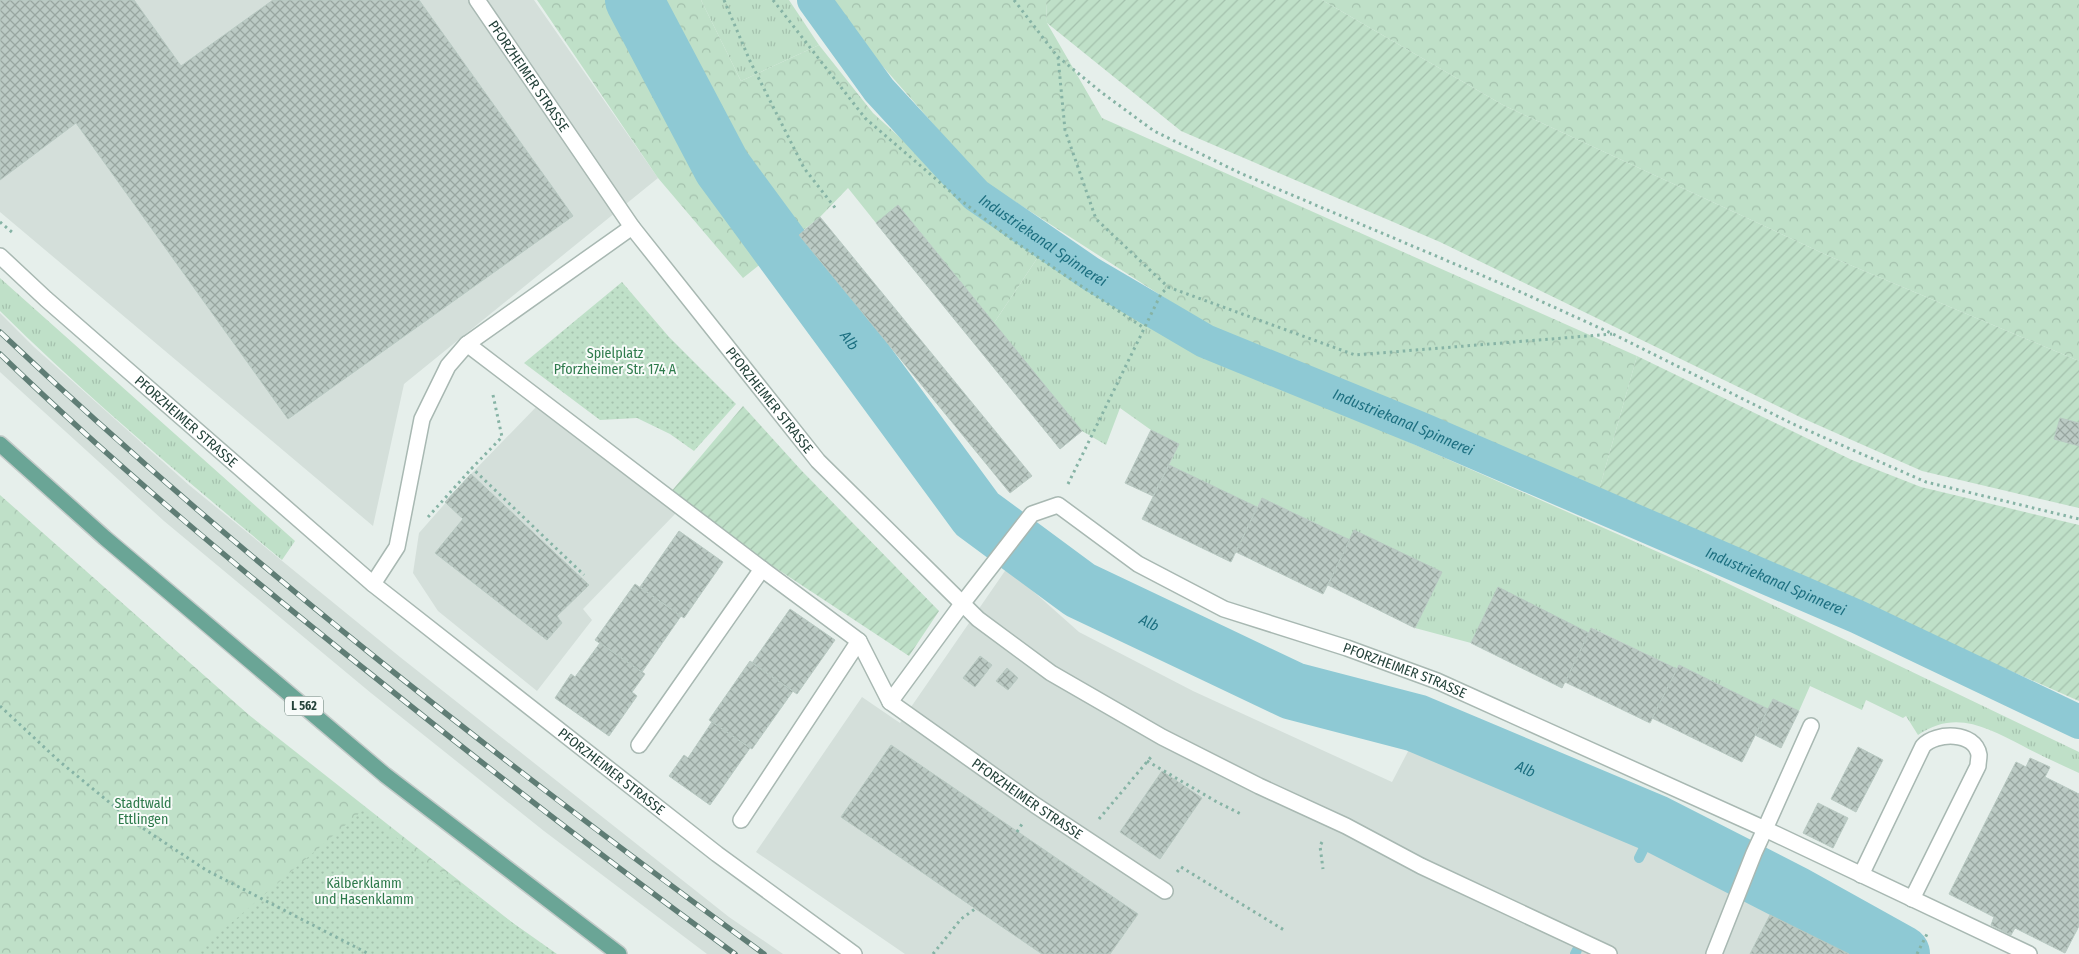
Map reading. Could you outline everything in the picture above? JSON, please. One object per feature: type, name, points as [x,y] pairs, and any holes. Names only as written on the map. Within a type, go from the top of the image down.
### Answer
[{"type":"main road","name":"L 562","points":[[0,444],[113,544],[385,775],[619,954]]},
{"type":"street","name":"PFORZHEIMER STRASSE","points":[[477,0],[632,227],[818,461],[978,619],[1051,673],[1162,737],[1259,786],[1346,826],[1422,866],[1609,954]]},
{"type":"street","points":[[373,584],[397,547],[422,419],[448,366],[467,344],[632,227]]},
{"type":"street","name":"PFORZHEIMER STRASSE","points":[[0,256],[75,325],[373,584],[717,854],[854,954]]},
{"type":"street","name":"PFORZHEIMER STRASSE","points":[[467,344],[859,641],[890,702],[1034,805],[1165,890]]},
{"type":"street","name":"PFORZHEIMER STRASSE","points":[[1058,505],[1138,564],[1224,608],[1437,680],[1765,830],[2029,954]]},
{"type":"street","points":[[890,702],[962,604],[1032,514],[1058,505]]},
{"type":"street","points":[[639,745],[762,569]]},
{"type":"street","points":[[741,820],[859,641]]},
{"type":"street","points":[[1714,954],[1754,852],[1811,726]]},
{"type":"street","points":[[1861,875],[1923,746],[1929,739],[1960,736],[1972,744],[1979,753],[1978,766],[1912,899]]},
{"type":"path","points":[[724,0],[750,61],[804,168],[836,208]]},
{"type":"path","points":[[773,0],[865,118],[958,199],[1016,242],[1145,327]]},
{"type":"path","points":[[1014,0],[1058,56],[1101,92],[1154,131],[1240,173],[1387,233],[1613,334],[1793,424],[1926,482],[2079,519]]},
{"type":"path","points":[[1058,56],[1065,130],[1096,219],[1168,287],[1355,355],[1613,334]]},
{"type":"path","points":[[1058,505],[1161,294],[1168,287]]},
{"type":"path","points":[[405,504],[429,517],[502,437],[490,382],[499,369]]},
{"type":"path","points":[[472,468],[584,575]]},
{"type":"path","points":[[0,706],[59,761],[140,826],[206,870],[369,954]]},
{"type":"path","points":[[1084,837],[1147,760],[1217,802],[1243,815]]},
{"type":"path","points":[[1181,867],[1284,930]]},
{"type":"path","points":[[934,953],[960,918],[975,908]]},
{"type":"path","points":[[1917,954],[1921,945]]},
{"type":"shaded area","points":[[0,0],[534,0],[658,178],[404,384],[373,526],[0,212]]},
{"type":"shaded area","points":[[0,313],[34,347],[189,485],[400,657],[729,917],[783,954],[707,954],[544,831],[371,693],[164,521],[0,372]]},
{"type":"shaded area","points":[[539,404],[676,513],[583,609],[592,620],[537,691],[438,611],[413,573],[419,533],[471,474]]},
{"type":"shaded area","points":[[1007,568],[1079,632],[1193,691],[1392,782],[1415,738],[1862,954],[905,954],[756,852],[862,697],[900,723]]},
{"type":"green space","points":[[537,0],[701,0],[741,81],[819,45],[873,113],[952,185],[1040,254],[994,323],[899,206],[876,223],[848,188],[820,217],[743,278],[658,178]]},
{"type":"green space","points":[[701,0],[789,0],[819,45],[741,81]]},
{"type":"green space","points":[[834,0],[1046,0],[1047,23],[1102,118],[1637,356],[1599,490],[1207,325],[983,181],[865,46]]},
{"type":"green space","points":[[1046,0],[1322,0],[1503,105],[1831,257],[2079,361],[2079,508],[1922,471],[1802,418],[1440,242],[1181,131],[1047,23]]},
{"type":"green space","points":[[1322,0],[2079,0],[2079,361],[1831,257],[1503,105]]},
{"type":"green space","points":[[1040,254],[1171,337],[1708,574],[2079,752],[2079,773],[1984,728],[1958,722],[1945,723],[1932,727],[1918,735],[1906,716],[1903,718],[1866,700],[1862,710],[1810,686],[1799,711],[1773,699],[1768,709],[1679,665],[1677,669],[1592,628],[1589,633],[1498,588],[1471,643],[1415,628],[1442,572],[1350,540],[1262,498],[1257,507],[1169,465],[1179,444],[1151,430],[1120,408],[1106,445],[1082,431],[994,323]]},
{"type":"green space","points":[[0,278],[295,541],[282,560],[103,407],[0,311]]},
{"type":"green space","name":"Spielplatz Pforzheimer Str. 174 A","points":[[622,282],[669,337],[736,404],[694,451],[670,434],[637,418],[600,420],[524,363]]},
{"type":"green space","points":[[1637,356],[1852,460],[1921,487],[2079,525],[2079,701],[1599,490]]},
{"type":"green space","points":[[743,406],[801,470],[939,611],[909,656],[727,536],[670,493]]},
{"type":"green space","name":"Stadtwald Ettlingen","points":[[0,495],[249,715],[552,954],[0,954]]},
{"type":"green space","name":"Kälberklamm und Hasenklamm","points":[[363,810],[425,861],[557,954],[195,954]]},
{"type":"building","points":[[0,0],[134,0],[181,66],[273,0],[419,0],[573,216],[288,419],[76,123],[0,180]]},
{"type":"building","points":[[898,205],[1082,431],[1060,449],[876,223]]},
{"type":"building","points":[[820,217],[1032,476],[1010,493],[799,235]]},
{"type":"building","points":[[2060,418],[2079,423],[2079,446],[2054,439]]},
{"type":"building","points":[[1151,430],[1179,444],[1153,496],[1125,483]]},
{"type":"building","points":[[1169,465],[1257,507],[1231,562],[1142,519]]},
{"type":"building","points":[[471,474],[589,585],[557,616],[562,623],[547,640],[435,553],[463,519],[445,502]]},
{"type":"building","points":[[1262,498],[1350,540],[1323,594],[1236,552]]},
{"type":"building","points":[[1354,530],[1442,572],[1415,628],[1328,585]]},
{"type":"building","points":[[679,531],[723,562],[684,618],[640,587]]},
{"type":"building","points":[[635,584],[681,616],[642,672],[595,640]]},
{"type":"building","points":[[1498,587],[1589,633],[1562,688],[1471,643]]},
{"type":"building","points":[[790,609],[835,640],[797,694],[752,663]]},
{"type":"building","points":[[1591,628],[1677,669],[1650,723],[1565,682]]},
{"type":"building","points":[[600,643],[645,674],[632,692],[637,696],[609,736],[555,698],[571,674],[575,677]]},
{"type":"building","points":[[980,656],[992,665],[975,687],[963,678]]},
{"type":"building","points":[[750,661],[793,691],[752,749],[709,720]]},
{"type":"building","points":[[1679,665],[1768,709],[1742,762],[1652,718]]},
{"type":"building","points":[[1007,668],[1018,678],[1008,690],[996,681]]},
{"type":"building","points":[[1773,699],[1799,711],[1781,748],[1755,735]]},
{"type":"building","points":[[712,722],[750,748],[710,805],[669,776],[684,755],[688,758]]},
{"type":"building","points":[[891,745],[1138,914],[1110,954],[1042,954],[841,817]]},
{"type":"building","points":[[1858,747],[1883,760],[1856,812],[1831,799]]},
{"type":"building","points":[[2030,758],[2050,767],[2045,777],[2079,794],[2079,926],[2065,953],[2015,928],[2011,935],[1991,925],[1994,917],[1949,894],[2016,762],[2026,767]]},
{"type":"building","points":[[1162,771],[1202,798],[1160,859],[1120,832]]},
{"type":"building","points":[[1818,803],[1848,818],[1833,848],[1803,833]]},
{"type":"building","points":[[1770,915],[1849,954],[1750,954]]},
{"type":"waterway","name":"Alb","points":[[634,0],[722,167],[977,514],[1080,590],[1293,691],[1416,723],[1656,824],[1795,895],[1901,954]]},
{"type":"waterway","name":"Industriekanal Spinnerei","points":[[814,0],[879,90],[976,195],[1091,274],[1205,341],[1421,429],[1858,617],[2079,722]]},
{"type":"waterway","points":[[1639,858],[1656,824]]},
{"type":"waterway","points":[[1575,954],[1577,950]]},
{"type":"railway","points":[[0,332],[183,497],[372,655],[566,807],[764,954]]},
{"type":"railway","points":[[0,354],[136,479],[276,598],[507,782],[735,954]]}]
